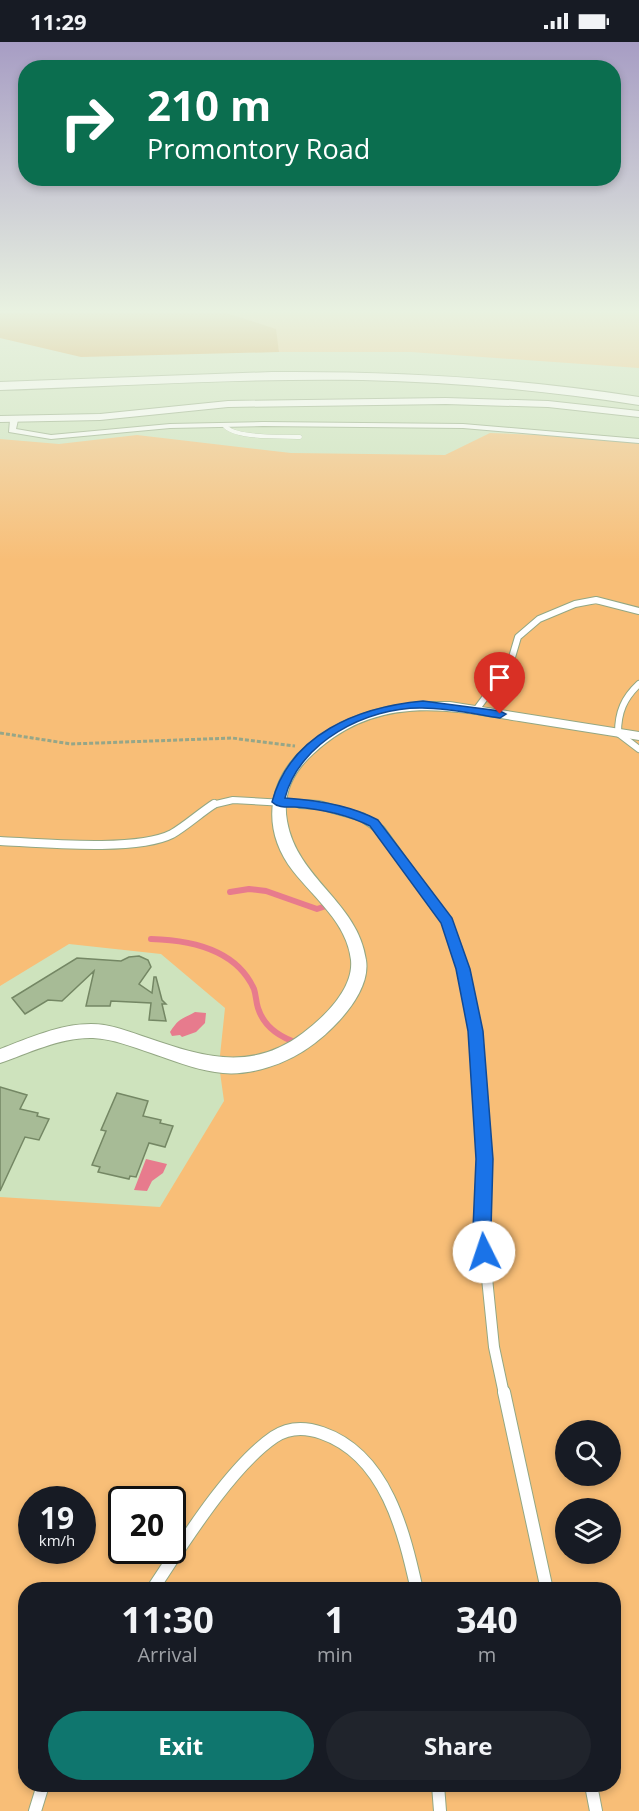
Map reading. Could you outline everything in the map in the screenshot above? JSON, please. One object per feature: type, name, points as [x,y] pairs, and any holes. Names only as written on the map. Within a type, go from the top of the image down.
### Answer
[{"type":"main road","points":[[0,420],[100,417],[228,404],[423,401],[548,404],[639,414]]},
{"type":"street","points":[[15,420],[12,430],[51,437],[170,426],[224,425],[484,427],[639,441]]},
{"type":"street","points":[[0,1056],[43,1041],[90,1031],[135,1040],[212,1064],[244,1064],[272,1058],[289,1051],[322,1028],[344,1002],[352,986],[359,962],[343,920],[332,903],[297,866],[280,823],[278,802],[283,782],[291,769],[315,745],[344,723],[377,711],[423,705],[477,710],[639,736]]},
{"type":"lane","points":[[224,425],[228,431],[238,434],[300,437]]},
{"type":"lane","points":[[477,710],[510,664],[518,637],[539,620],[575,604],[596,600],[639,611]]},
{"type":"lane","points":[[639,684],[628,694],[618,715],[618,733],[639,749]]},
{"type":"lane","points":[[0,841],[72,844],[128,843],[171,834],[215,803],[233,800],[319,805],[362,817],[374,823],[432,900],[447,922],[463,969],[476,1031],[484,1159],[482,1229],[494,1347],[545,1582]]},
{"type":"lane","points":[[157,1582],[183,1543],[240,1469],[269,1442],[291,1429],[324,1432],[346,1444],[376,1472],[394,1507],[409,1553],[415,1582]]},
{"type":"lane","points":[[35,1811],[41,1792]]},
{"type":"lane","points":[[439,1792],[440,1811]]},
{"type":"lane","points":[[592,1792],[596,1811]]},
{"type":"path","points":[[1,732],[71,744],[232,738],[291,746],[315,745]]},
{"type":"shaded area","points":[[490,433],[639,439],[639,1811],[0,1811],[0,1197],[160,1207],[224,1101],[219,1065],[225,1008],[161,954],[69,944],[0,986],[0,439],[59,444],[137,435],[291,453],[445,455]]},
{"type":"shaded area","points":[[195,1012],[206,1013],[205,1023],[196,1032],[182,1037],[172,1036],[170,1032],[176,1024]]},
{"type":"shaded area","points":[[146,1159],[167,1164],[163,1173],[152,1181],[147,1191],[134,1190]]},
{"type":"building","points":[[139,956],[148,960],[151,967],[139,984],[152,993],[154,977],[156,977],[162,1000],[166,1004],[162,1004],[166,1021],[149,1020],[151,1003],[111,1001],[110,1006],[86,1006],[94,971],[62,1001],[48,1000],[25,1014],[12,998],[77,958],[121,961]]},
{"type":"building","points":[[0,1087],[27,1095],[20,1109],[38,1113],[37,1116],[49,1119],[39,1140],[25,1137],[0,1191]]},
{"type":"building","points":[[117,1093],[148,1101],[143,1116],[161,1120],[160,1123],[173,1126],[165,1147],[149,1143],[136,1177],[130,1176],[129,1179],[98,1172],[100,1167],[92,1165],[106,1131],[101,1130]]},
{"type":"waterway","points":[[230,892],[249,889],[266,891],[317,909],[332,904]]},
{"type":"waterway","points":[[151,939],[181,942],[210,949],[236,964],[254,989],[257,1006],[264,1021],[285,1038],[298,1043]]},
{"type":"route","points":[[484,1252],[482,1229],[484,1159],[476,1031],[463,969],[447,922],[374,823],[339,809],[278,802],[283,782],[298,760],[333,730],[355,718],[401,706],[423,705],[450,706],[500,714]]}]
